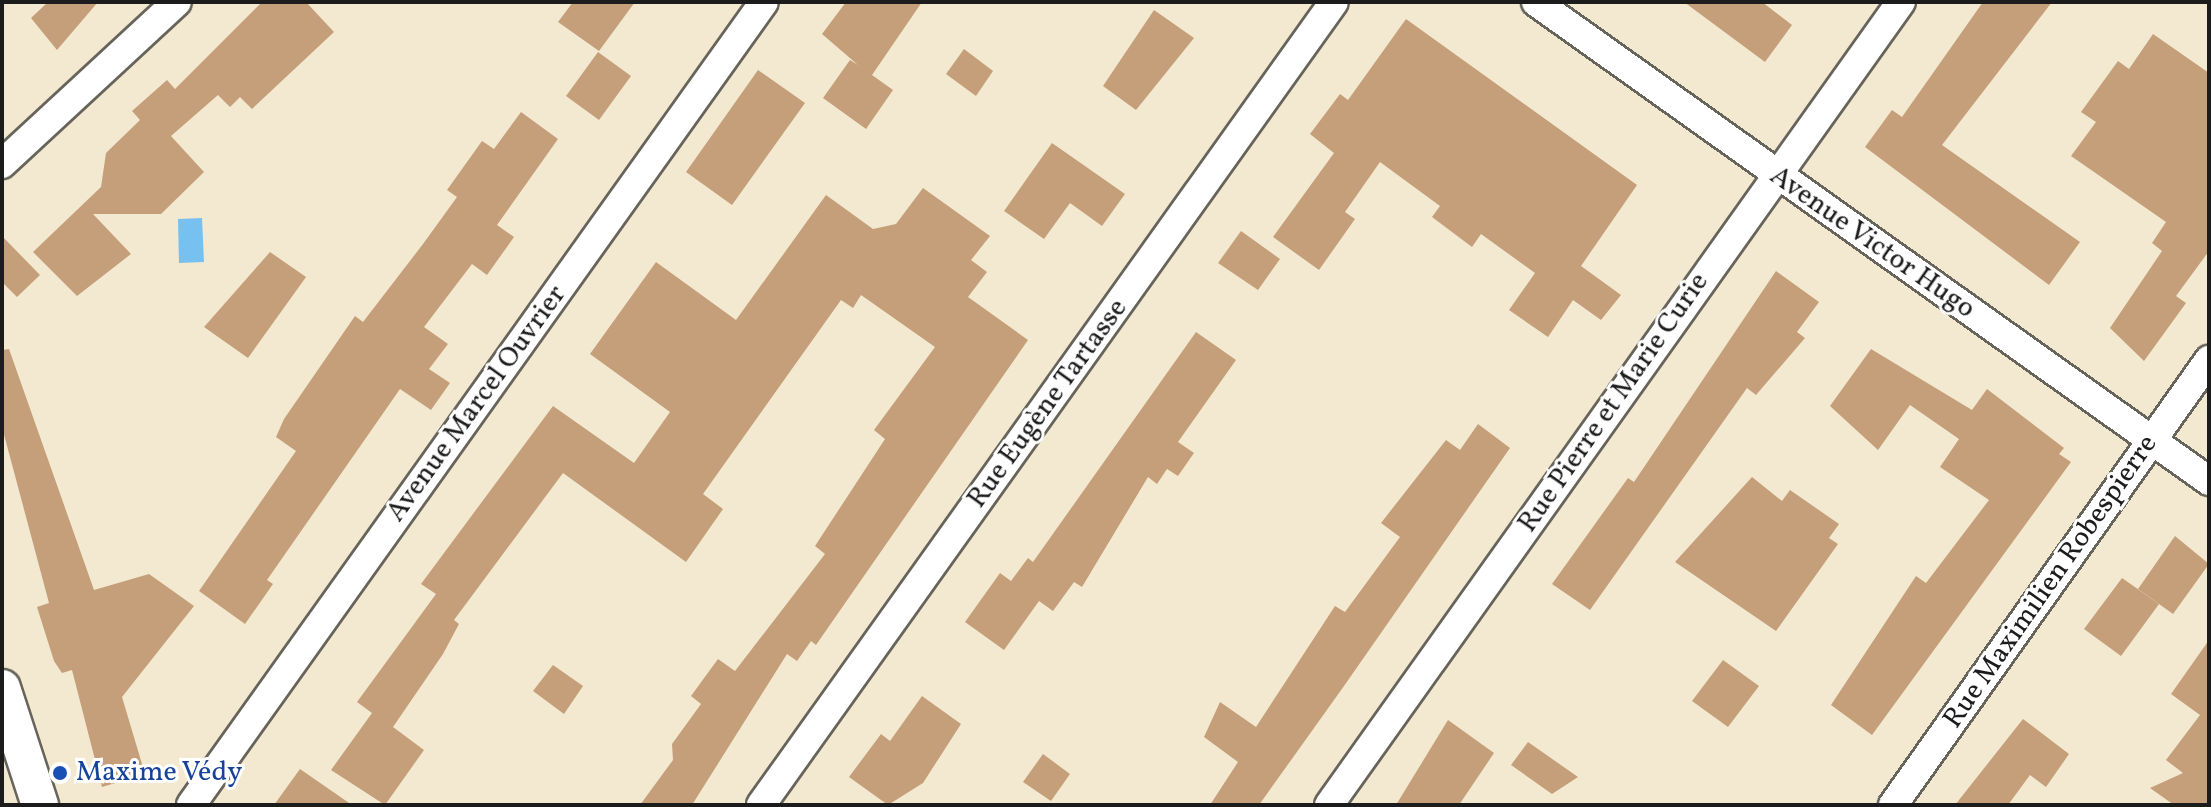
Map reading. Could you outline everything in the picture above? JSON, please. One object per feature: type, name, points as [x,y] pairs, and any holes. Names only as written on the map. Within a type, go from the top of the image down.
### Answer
[{"type":"street","points":[[2,164],[177,2]]},
{"type":"street","name":"Avenue Marcel Ouvrier","points":[[191,805],[764,2]]},
{"type":"street","name":"Rue Eugène Tartasse","points":[[761,805],[1334,2]]},
{"type":"street","name":"Avenue Victor Hugo","points":[[1536,2],[2209,481]]},
{"type":"street","name":"Rue Pierre et Marie Curie","points":[[1329,805],[1901,2]]},
{"type":"street","name":"Rue Maximilien Robespierre","points":[[1893,805],[2209,360]]},
{"type":"street","points":[[2,688],[40,805]]},
{"type":"water","points":[[202,218],[204,262],[179,263],[178,219]]},
{"type":"building","points":[[48,2],[98,2],[57,50],[31,18]]},
{"type":"building","points":[[262,2],[306,2],[334,32],[252,109],[240,97],[230,107],[218,95],[171,136],[204,172],[161,214],[93,214],[131,254],[77,296],[33,252],[101,187],[106,153],[140,120],[132,111],[167,80],[175,89]]},
{"type":"building","points":[[573,2],[635,2],[599,51],[558,22]]},
{"type":"building","points":[[846,2],[922,2],[872,75],[893,90],[866,129],[823,98],[850,60],[858,65],[822,34]]},
{"type":"building","points":[[1684,2],[1762,2],[1792,25],[1765,62]]},
{"type":"building","points":[[1983,2],[2052,2],[1942,145],[2080,242],[2049,285],[1865,147],[1892,110],[1902,117]]},
{"type":"building","points":[[1154,10],[1194,38],[1136,110],[1103,86]]},
{"type":"building","points":[[1406,19],[1637,185],[1581,266],[1621,295],[1601,320],[1573,300],[1548,337],[1509,310],[1535,273],[1481,234],[1472,247],[1432,217],[1440,206],[1380,162],[1345,212],[1355,219],[1319,270],[1273,237],[1334,153],[1310,134],[1340,94],[1348,100]]},
{"type":"building","points":[[2153,34],[2209,73],[2209,251],[2176,296],[2186,303],[2144,361],[2110,328],[2162,251],[2152,243],[2166,222],[2071,156],[2096,122],[2081,112],[2118,61],[2129,69]]},
{"type":"building","points":[[964,49],[993,71],[976,96],[946,74]]},
{"type":"building","points":[[598,52],[631,76],[599,120],[566,96]]},
{"type":"building","points":[[758,70],[805,103],[732,205],[686,172]]},
{"type":"building","points":[[521,112],[558,139],[497,225],[514,237],[487,275],[472,264],[424,327],[448,344],[429,369],[450,383],[431,410],[400,389],[267,580],[273,584],[245,624],[199,591],[296,451],[276,437],[284,419],[355,316],[363,322],[457,197],[447,190],[482,141],[494,149]]},
{"type":"building","points":[[1052,143],[1125,194],[1102,226],[1070,203],[1044,239],[1004,211]]},
{"type":"building","points":[[923,188],[990,236],[971,260],[987,272],[968,297],[1028,340],[816,645],[811,641],[797,661],[787,654],[692,805],[640,805],[673,760],[672,744],[701,704],[691,696],[718,659],[735,671],[825,554],[815,546],[885,439],[874,430],[935,347],[861,295],[853,308],[841,300],[703,494],[723,509],[686,562],[563,473],[454,620],[459,624],[443,654],[393,727],[424,750],[385,805],[331,770],[372,713],[357,702],[436,594],[421,584],[553,406],[634,463],[670,412],[590,354],[656,262],[736,320],[826,195],[873,229],[896,224]]},
{"type":"building","points":[[1241,231],[1280,259],[1258,290],[1218,263]]},
{"type":"building","points":[[2,236],[40,275],[17,297],[2,282]]},
{"type":"building","points":[[270,252],[306,277],[248,358],[204,327]]},
{"type":"building","points":[[1776,271],[1819,302],[1797,332],[1805,338],[1756,395],[1747,388],[1590,610],[1552,584],[1628,478],[1634,482]]},
{"type":"building","points":[[1196,332],[1236,360],[1178,442],[1194,453],[1178,476],[1167,469],[1157,484],[1148,477],[1082,587],[1074,582],[1053,611],[1039,601],[1004,650],[965,622],[1000,573],[1011,581],[1028,558],[1033,562]]},
{"type":"building","points":[[9,349],[94,590],[149,574],[194,606],[122,697],[145,774],[102,787],[72,670],[62,673],[54,661],[37,607],[49,603],[2,427],[2,350]]},
{"type":"building","points":[[1871,349],[1972,410],[1987,389],[2064,448],[2059,454],[2071,462],[1872,735],[1831,705],[1916,576],[1926,583],[1989,500],[1940,467],[1959,439],[1910,405],[1878,450],[1830,406]]},
{"type":"building","points":[[1478,424],[1510,448],[1344,686],[1259,805],[1210,805],[1238,762],[1204,737],[1220,702],[1256,727],[1335,606],[1345,612],[1400,537],[1381,523],[1446,440],[1460,450]]},
{"type":"building","points":[[1752,477],[1782,501],[1790,490],[1839,524],[1829,538],[1838,544],[1776,631],[1675,562]]},
{"type":"building","points":[[2175,536],[2209,564],[2173,614],[2138,589]]},
{"type":"building","points":[[2122,578],[2159,604],[2121,656],[2084,629]]},
{"type":"building","points":[[2209,640],[2209,805],[2174,805],[2150,788],[2183,773],[2166,760],[2200,715],[2171,694]]},
{"type":"building","points":[[1723,660],[1759,686],[1728,727],[1692,701]]},
{"type":"building","points":[[553,665],[583,686],[564,714],[533,691]]},
{"type":"building","points":[[922,696],[961,724],[923,783],[888,805],[849,777],[881,734],[890,741]]},
{"type":"building","points":[[2023,719],[2069,754],[2046,787],[2030,775],[2008,805],[1955,805]]},
{"type":"building","points":[[1448,720],[1494,753],[1459,805],[1396,805]]},
{"type":"building","points":[[1528,742],[1578,777],[1552,794],[1511,765]]},
{"type":"building","points":[[1043,754],[1070,774],[1051,801],[1023,782]]},
{"type":"building","points":[[300,769],[352,805],[274,805]]},
{"type":"place","name":"Maxime Védy","points":[[60,773]]}]
